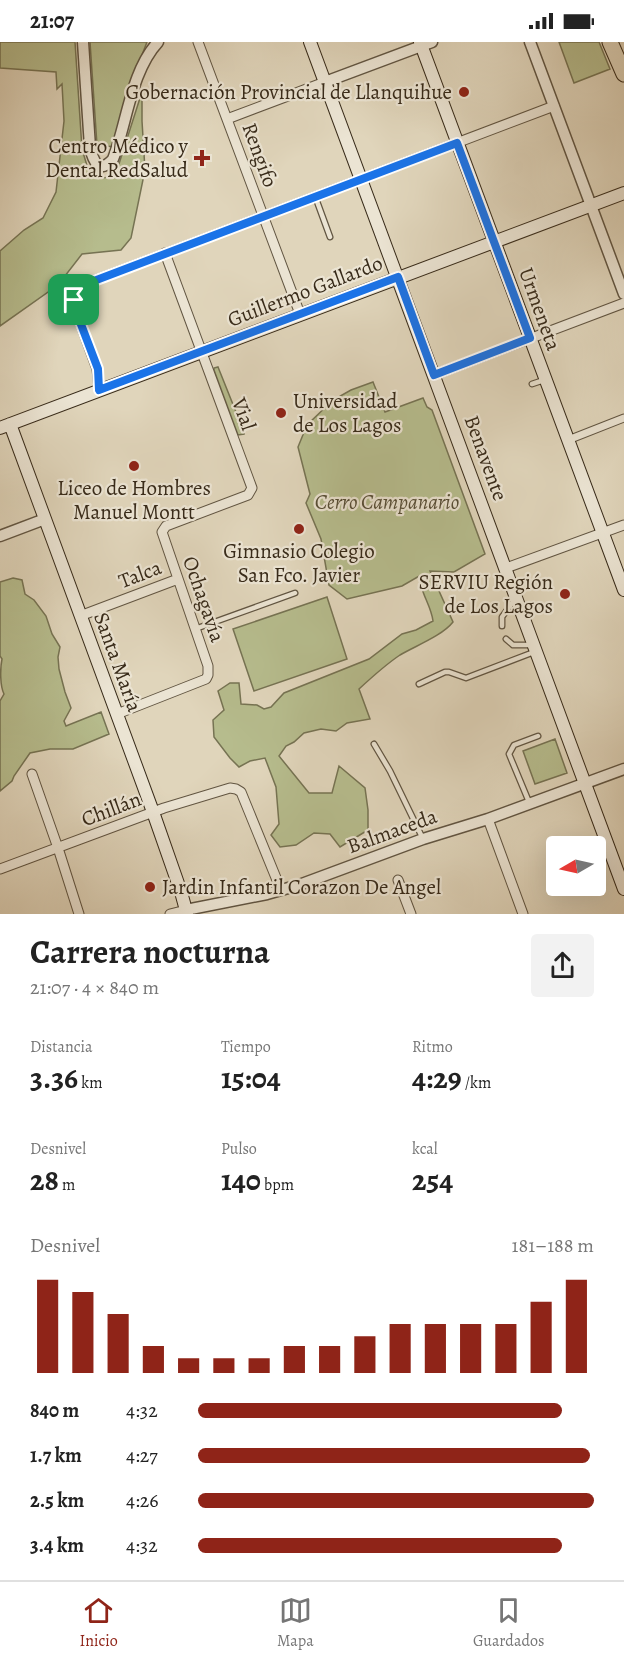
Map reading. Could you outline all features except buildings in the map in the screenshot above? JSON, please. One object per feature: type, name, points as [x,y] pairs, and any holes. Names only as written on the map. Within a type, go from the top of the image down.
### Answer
[{"type":"highway","points":[[610,42],[624,74]]},
{"type":"main road","name":"Benavente","points":[[310,42],[624,889]]},
{"type":"main road","name":"Urmeneta","points":[[424,43],[457,143],[624,590]]},
{"type":"main road","name":"Guillermo Gallardo","points":[[5,426],[624,193]]},
{"type":"main road","name":"Santa María","points":[[5,426],[45,519],[153,812],[186,912]]},
{"type":"street","points":[[83,42],[90,147],[94,160],[100,166],[110,163],[112,159],[140,74],[158,42]]},
{"type":"street","name":"Rengifo","points":[[198,42],[300,314]]},
{"type":"street","points":[[531,42],[624,294]]},
{"type":"street","points":[[227,119],[424,43]]},
{"type":"street","points":[[99,390],[98,369],[74,306],[77,292],[85,284],[554,106]]},
{"type":"street","name":"Vial","points":[[162,534],[166,526],[248,495],[251,491],[250,482],[165,253]]},
{"type":"street","points":[[434,375],[624,303]]},
{"type":"street","points":[[568,440],[624,418]]},
{"type":"street","points":[[0,536],[45,519]]},
{"type":"street","points":[[506,568],[624,525]]},
{"type":"street","name":"Ochagavía","points":[[117,714],[202,681],[208,675],[208,666],[162,534]]},
{"type":"street","name":"Talca","points":[[80,616],[178,579]]},
{"type":"street","name":"Balmaceda","points":[[170,914],[281,890],[317,879],[423,839],[488,819],[624,769]]},
{"type":"street","points":[[32,774],[80,914]]},
{"type":"street","name":"Chillán","points":[[0,869],[153,812],[230,788],[241,792],[247,804],[281,890]]},
{"type":"street","points":[[488,819],[523,914]]},
{"type":"street","points":[[398,880],[411,914]]},
{"type":"lane","points":[[315,196],[330,237]]},
{"type":"lane","points":[[532,384],[545,379]]},
{"type":"lane","points":[[195,629],[295,593]]},
{"type":"lane","points":[[502,626],[502,617],[516,597]]},
{"type":"lane","points":[[506,639],[513,645],[535,648]]},
{"type":"lane","points":[[419,684],[445,672],[466,678],[535,648]]},
{"type":"lane","points":[[530,804],[509,754],[514,745],[538,736]]},
{"type":"lane","points":[[374,744],[390,771],[423,839]]},
{"type":"green space","points":[[0,42],[75,42],[82,149],[88,169],[95,177],[109,176],[118,167],[142,97],[145,170],[131,238],[121,250],[82,254],[58,285],[0,326],[0,251],[24,230],[43,218],[56,192],[64,121],[62,84],[57,89],[56,72],[0,68]]},
{"type":"green space","points":[[90,42],[147,42],[137,68],[115,147],[97,145]]},
{"type":"green space","points":[[559,42],[599,42],[610,69],[574,83]]},
{"type":"green space","points":[[218,367],[244,434],[238,435],[214,370]]},
{"type":"green space","name":"Cerro Campanario","points":[[373,382],[385,412],[423,398],[427,407],[432,410],[485,554],[454,572],[430,571],[453,622],[435,636],[394,659],[359,689],[370,719],[347,723],[336,731],[321,729],[304,733],[286,746],[279,756],[309,793],[332,793],[339,766],[365,788],[368,830],[340,847],[330,834],[314,833],[296,845],[280,847],[271,835],[279,824],[276,787],[265,758],[250,761],[239,767],[214,737],[213,720],[224,710],[218,691],[230,683],[239,683],[241,704],[257,705],[264,709],[271,707],[284,693],[369,659],[402,634],[433,621],[421,586],[421,575],[402,586],[347,599],[329,585],[321,539],[306,503],[310,494],[298,447],[307,425],[333,400]]},
{"type":"green space","points":[[13,578],[22,580],[25,594],[34,600],[46,616],[52,634],[60,647],[59,669],[71,708],[64,721],[66,726],[101,712],[109,734],[73,749],[50,749],[30,753],[12,781],[0,791],[0,701],[4,694],[0,656],[0,582]]},
{"type":"green space","points":[[327,597],[347,659],[254,691],[233,629]]},
{"type":"green space","points":[[555,739],[567,773],[535,784],[523,751]]},
{"type":"place","name":"Gobernación Provincial de Llanquihue","points":[[464,92]]},
{"type":"place","name":"Centro Médico y Dental RedSalud","points":[[202,158]]},
{"type":"place","name":"Universidad de Los Lagos","points":[[281,413]]},
{"type":"place","name":"Liceo de Hombres Manuel Montt","points":[[134,466]]},
{"type":"place","name":"Gimnasio Colegio San Fco. Javier","points":[[299,529]]},
{"type":"place","name":"SERVIU Región de Los Lagos","points":[[565,594]]},
{"type":"place","name":"Jardin Infantil Corazon De Angel","points":[[150,887]]},
{"type":"route","points":[[457,143],[530,338],[434,375],[398,277],[99,390],[98,369],[75,309],[74,300],[77,292],[85,284],[457,143]]}]
